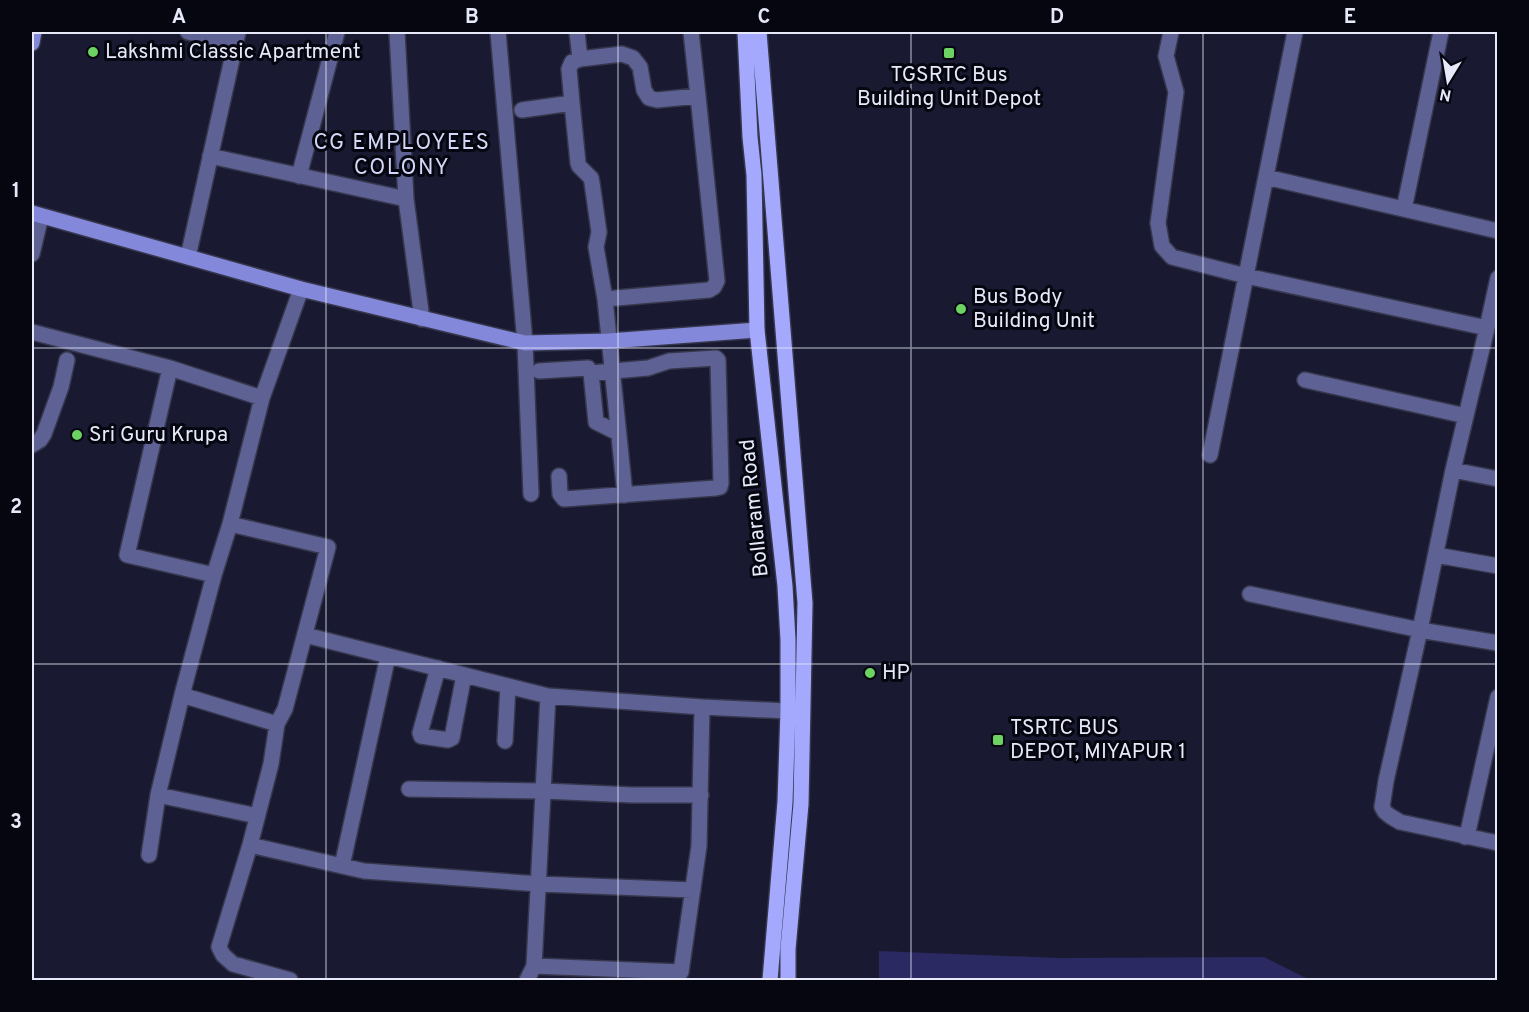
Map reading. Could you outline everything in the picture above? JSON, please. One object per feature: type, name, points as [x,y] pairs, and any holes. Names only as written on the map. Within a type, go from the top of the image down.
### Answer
[{"type":"main road","name":"Bollaram Road","points":[[745,32],[754,175],[757,330],[785,586],[788,640],[785,802],[770,981]]},
{"type":"main road","name":"Bollaram Road","points":[[759,32],[805,603],[801,804],[788,949],[788,981]]},
{"type":"street","points":[[32,43],[34,32]]},
{"type":"street","points":[[188,32],[237,37],[188,257]]},
{"type":"street","points":[[299,176],[337,32]]},
{"type":"street","points":[[397,32],[406,199],[422,319]]},
{"type":"street","points":[[498,32],[525,343],[531,494]]},
{"type":"street","points":[[577,32],[580,59]]},
{"type":"street","points":[[604,299],[709,290],[717,281],[691,32]]},
{"type":"street","points":[[1171,32],[1166,56],[1176,92],[1158,223],[1162,246],[1172,256],[1246,276],[1487,328]]},
{"type":"street","points":[[1210,455],[1295,32]]},
{"type":"street","points":[[1404,209],[1441,32]]},
{"type":"street","points":[[625,495],[609,341],[596,247],[599,232],[591,178],[578,163],[569,69],[572,62],[580,59],[622,54],[633,58],[640,67],[644,90],[649,98],[657,100],[698,96]]},
{"type":"street","points":[[522,110],[572,103]]},
{"type":"street","points":[[210,156],[406,199]]},
{"type":"street","points":[[1266,177],[1497,231]]},
{"type":"street","points":[[32,255],[36,214],[302,289],[525,343],[609,341],[757,330]]},
{"type":"street","points":[[1497,278],[1382,807],[1385,812],[1400,822],[1497,843]]},
{"type":"street","points":[[148,855],[158,795],[182,695],[230,524],[262,398],[302,289]]},
{"type":"street","points":[[32,332],[170,368],[262,398]]},
{"type":"street","points":[[559,476],[560,494],[564,499],[720,486],[721,483],[718,360],[716,358],[669,361],[648,368],[591,373]]},
{"type":"street","points":[[32,445],[44,434],[61,387],[67,360]]},
{"type":"street","points":[[170,368],[127,555],[214,575]]},
{"type":"street","points":[[539,370],[588,368],[591,373],[596,422],[618,433]]},
{"type":"street","points":[[1305,380],[1466,416]]},
{"type":"street","points":[[1454,470],[1497,479]]},
{"type":"street","points":[[230,524],[328,547],[285,710],[277,724],[271,764],[250,844],[219,947],[223,956],[233,964],[290,981]]},
{"type":"street","points":[[1436,555],[1497,566]]},
{"type":"street","points":[[1250,594],[1420,630],[1497,643]]},
{"type":"street","points":[[305,635],[548,696],[788,711]]},
{"type":"street","points":[[342,866],[388,656]]},
{"type":"street","points":[[438,668],[421,736],[448,740],[452,738],[464,675]]},
{"type":"street","points":[[505,741],[508,686]]},
{"type":"street","points":[[182,695],[277,724]]},
{"type":"street","points":[[527,981],[534,966],[548,696]]},
{"type":"street","points":[[1466,836],[1497,697]]},
{"type":"street","points":[[534,966],[681,976],[699,846],[702,707]]},
{"type":"street","points":[[409,789],[701,795]]},
{"type":"street","points":[[158,795],[257,816]]},
{"type":"street","points":[[250,844],[364,872],[538,884],[693,890]]},
{"type":"shaded area","points":[[879,951],[1059,958],[1264,957],[1310,980],[879,980]]},
{"type":"place","name":"Lakshmi Classic Apartment","points":[[93,52]]},
{"type":"place","name":"TGSRTC Bus Building Unit Depot","points":[[949,53]]},
{"type":"place","name":"Bus Body Building Unit","points":[[961,309]]},
{"type":"place","name":"Sri Guru Krupa","points":[[77,435]]},
{"type":"place","name":"HP","points":[[870,673]]},
{"type":"place","name":"TSRTC BUS DEPOT, MIYAPUR 1","points":[[998,740]]},
{"type":"district","name":"CG EMPLOYEES COLONY","points":[[402,156]]}]
